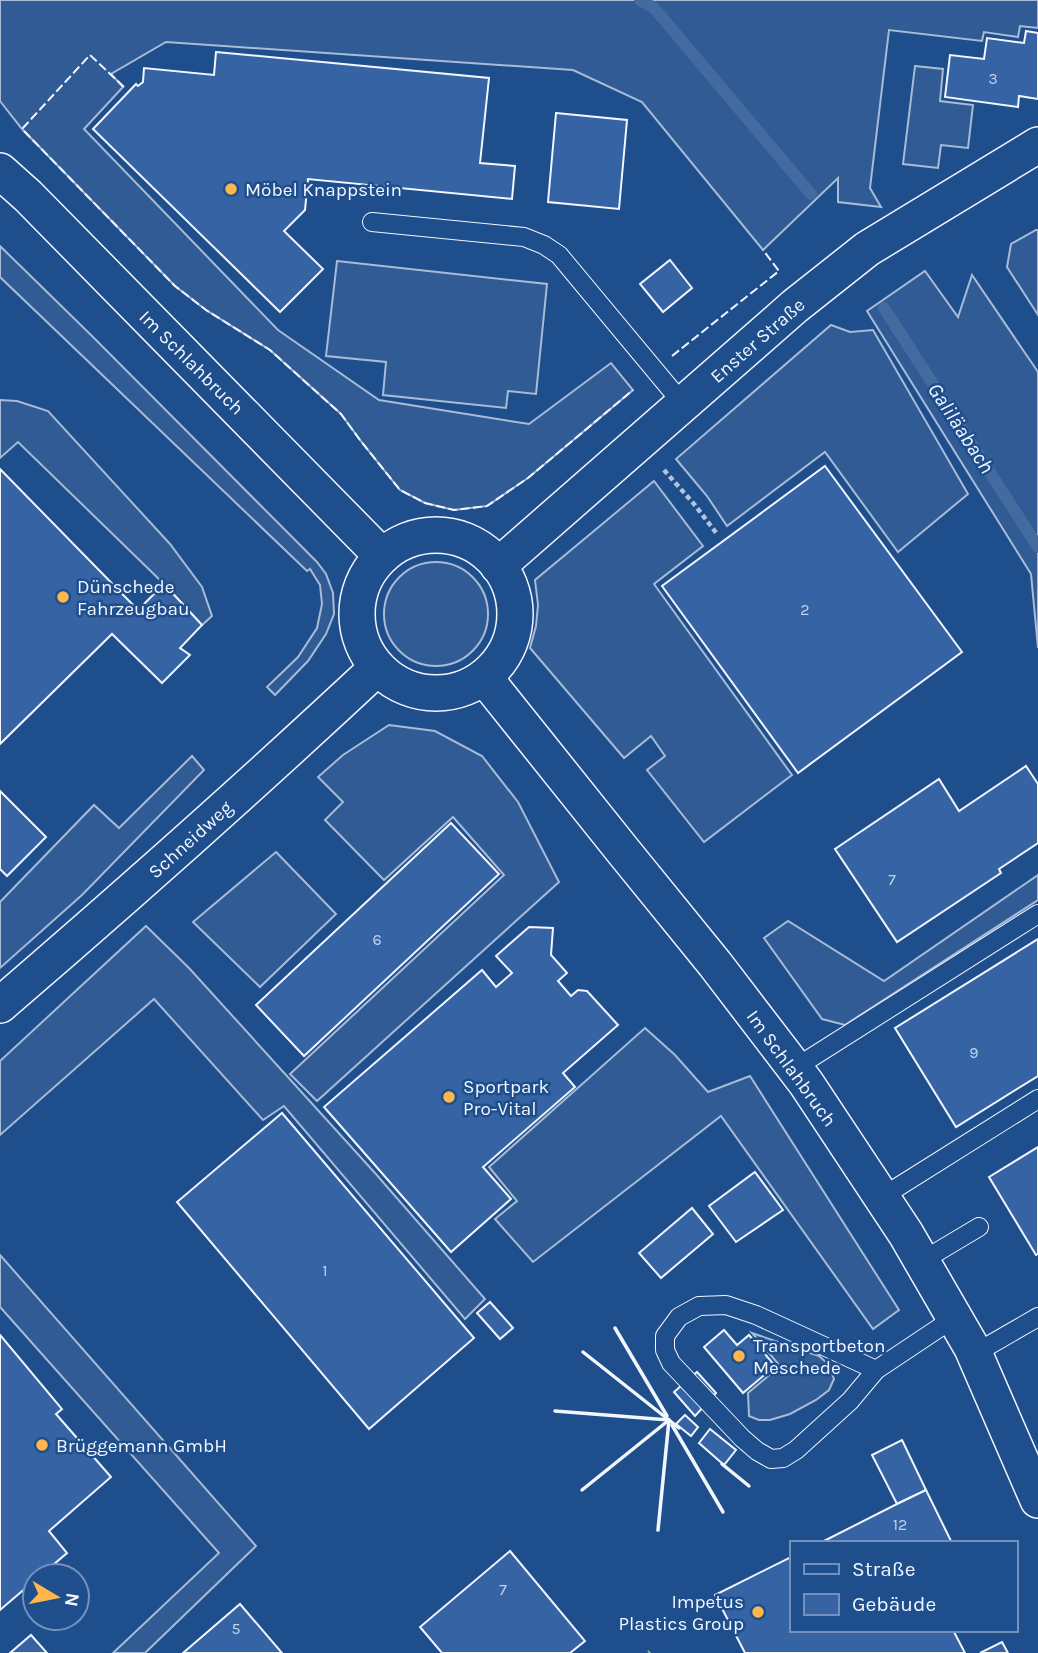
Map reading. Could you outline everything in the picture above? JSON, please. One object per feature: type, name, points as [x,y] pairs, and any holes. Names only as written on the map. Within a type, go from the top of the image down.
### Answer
[{"type":"street","name":"Enster Straße","points":[[498,566],[795,306],[867,249],[1038,145]]},
{"type":"street","name":"Im Schlahbruch","points":[[0,171],[382,556]]},
{"type":"street","points":[[437,534],[461,539],[482,549],[498,566],[511,587],[515,612],[512,636],[501,659],[484,677],[463,689],[440,694],[417,692],[395,683],[377,668],[364,649],[357,627],[357,604],[363,582],[382,556],[393,547],[414,538],[437,534]]},
{"type":"street","name":"Schneidweg","points":[[0,1005],[138,886],[377,668]]},
{"type":"street","name":"Im Schlahbruch","points":[[484,677],[716,964],[794,1068],[882,1197],[922,1261],[974,1354],[1038,1500]]},
{"type":"lane","points":[[372,222],[524,237],[544,245],[559,255],[683,404]]},
{"type":"lane","points":[[794,1068],[1038,914]]},
{"type":"lane","points":[[882,1197],[1038,1099]]},
{"type":"lane","points":[[922,1261],[979,1227]]},
{"type":"lane","points":[[876,1370],[756,1315],[726,1305],[699,1306],[678,1317],[665,1336],[665,1350],[671,1363],[742,1438],[771,1459],[783,1458],[796,1450],[850,1401],[876,1370],[954,1318]]},
{"type":"lane","points":[[974,1354],[1038,1317]]},
{"type":"path","points":[[640,442],[694,504],[716,534]]},
{"type":"shaded area","points":[[0,0],[1038,0],[1038,28],[1020,26],[1018,37],[984,32],[982,41],[889,30],[870,188],[881,207],[838,202],[838,178],[763,250],[642,102],[573,70],[166,42],[111,74],[123,87],[84,129],[278,330],[379,400],[529,424],[611,363],[633,390],[528,478],[487,506],[454,510],[425,503],[400,490],[341,414],[270,350],[206,310],[175,286],[22,129],[0,101]]},
{"type":"shaded area","points":[[915,66],[943,69],[940,101],[973,105],[968,148],[941,145],[938,168],[903,164]]},
{"type":"shaded area","points":[[1036,230],[1038,315],[1007,267],[1011,244]]},
{"type":"shaded area","points":[[0,246],[326,574],[333,593],[334,614],[326,634],[308,661],[275,695],[267,687],[298,657],[317,628],[322,604],[320,585],[310,569],[307,571],[0,277]]},
{"type":"shaded area","points":[[337,261],[547,284],[536,394],[508,391],[506,408],[383,395],[386,362],[326,356]]},
{"type":"shaded area","points":[[925,271],[958,317],[972,275],[1038,372],[1038,648],[1031,574],[867,311]]},
{"type":"shaded area","points":[[831,325],[850,332],[873,330],[968,494],[898,552],[825,452],[727,526],[707,496],[676,459]]},
{"type":"shaded area","points":[[0,400],[17,401],[48,411],[170,544],[202,587],[212,616],[202,625],[164,584],[18,442],[0,458]]},
{"type":"shaded area","points":[[654,481],[703,546],[654,584],[792,775],[704,842],[647,770],[665,756],[651,736],[624,758],[530,648],[538,605],[535,580]]},
{"type":"shaded area","points":[[436,562],[456,566],[473,577],[484,594],[488,614],[484,634],[473,651],[456,662],[436,666],[416,662],[399,651],[388,634],[384,614],[388,594],[399,577],[416,566]]},
{"type":"shaded area","points":[[389,725],[435,731],[482,756],[518,802],[559,882],[317,1101],[290,1074],[504,875],[453,817],[384,880],[325,820],[343,802],[318,777],[343,755]]},
{"type":"shaded area","points":[[192,756],[204,770],[82,895],[0,968],[0,902],[94,805],[119,828]]},
{"type":"shaded area","points":[[276,852],[336,914],[260,987],[193,922]]},
{"type":"shaded area","points":[[1038,875],[1038,900],[845,1025],[822,1019],[764,938],[788,921],[884,981]]},
{"type":"shaded area","points":[[146,926],[189,968],[485,1299],[465,1319],[284,1106],[263,1120],[154,999],[0,1135],[0,1061]]},
{"type":"shaded area","points":[[645,1028],[675,1055],[708,1092],[750,1076],[899,1310],[873,1329],[721,1116],[533,1262],[495,1219],[517,1201],[489,1167]]},
{"type":"shaded area","points":[[0,1255],[256,1546],[145,1653],[113,1653],[219,1553],[0,1307]]},
{"type":"shaded area","points":[[752,1333],[819,1356],[828,1364],[834,1379],[829,1390],[790,1414],[770,1420],[749,1416],[748,1393],[780,1366]]},
{"type":"building","points":[[1026,31],[1038,33],[1038,99],[1019,96],[1018,107],[945,97],[950,55],[984,59],[987,38],[1024,43]]},
{"type":"building","name":"Möbel Knappstein","points":[[216,52],[489,78],[480,163],[515,166],[512,199],[308,179],[305,210],[284,231],[323,269],[280,312],[93,129],[136,84],[138,86],[143,82],[144,68],[214,75]]},
{"type":"building","points":[[556,113],[627,120],[619,209],[548,202]]},
{"type":"building","points":[[670,260],[692,288],[663,312],[640,284]]},
{"type":"building","points":[[825,466],[962,652],[798,773],[662,586]]},
{"type":"building","name":"Dünschede Fahrzeugbau","points":[[0,469],[138,610],[164,584],[202,625],[180,648],[190,655],[162,683],[112,634],[0,744]]},
{"type":"building","points":[[1026,766],[1038,784],[1038,843],[999,869],[1001,873],[897,942],[835,849],[939,779],[959,811]]},
{"type":"building","points":[[0,791],[46,837],[7,876],[0,869]]},
{"type":"building","points":[[451,823],[499,874],[304,1056],[256,1005]]},
{"type":"building","name":"Sportpark Pro-Vital","points":[[529,927],[553,928],[551,955],[567,973],[558,981],[571,996],[578,990],[587,991],[618,1025],[563,1073],[575,1087],[483,1167],[511,1199],[451,1252],[324,1107],[482,970],[496,987],[512,973],[496,956]]},
{"type":"building","points":[[1038,939],[1038,1076],[956,1127],[895,1028]]},
{"type":"building","points":[[282,1113],[474,1338],[369,1429],[177,1202]]},
{"type":"building","points":[[1038,1147],[1038,1254],[1036,1255],[989,1177]]},
{"type":"building","points":[[755,1172],[783,1210],[736,1242],[709,1206]]},
{"type":"building","points":[[692,1208],[713,1234],[661,1278],[639,1253]]},
{"type":"building","points":[[490,1302],[513,1328],[500,1339],[477,1313]]},
{"type":"building","name":"Transportbeton Meschede","points":[[724,1330],[737,1345],[749,1335],[775,1366],[743,1393],[704,1347]]},
{"type":"building","name":"Brüggemann GmbH","points":[[0,1335],[62,1409],[56,1414],[111,1477],[49,1531],[67,1553],[56,1562],[21,1562],[21,1592],[0,1610]]},
{"type":"building","points":[[697,1372],[716,1393],[695,1416],[674,1392]]},
{"type":"building","points":[[685,1415],[698,1427],[691,1436],[676,1424]]},
{"type":"building","points":[[710,1429],[736,1450],[724,1465],[699,1443]]},
{"type":"building","points":[[902,1440],[926,1490],[897,1504],[872,1455]]},
{"type":"building","points":[[926,1490],[951,1541],[824,1541]]},
{"type":"building","points":[[510,1551],[585,1641],[570,1653],[442,1653],[420,1627]]},
{"type":"building","name":"Impetus Plastics Group","points":[[790,1558],[790,1632],[954,1632],[965,1653],[745,1653],[715,1595]]},
{"type":"building","points":[[240,1604],[282,1653],[183,1653]]},
{"type":"building","points":[[31,1635],[47,1653],[10,1653]]},
{"type":"building","points":[[1002,1642],[1008,1653],[980,1653]]},
{"type":"waterway","name":"Galiläabach","points":[[640,0],[654,8],[811,194]]},
{"type":"waterway","name":"Galiläabach","points":[[884,308],[1038,547]]},
{"type":"fence","points":[[124,87],[90,55],[22,129],[175,286],[206,310],[270,350],[341,414],[400,490],[425,503],[454,510],[487,506],[528,478],[633,390]]},
{"type":"fence","points":[[672,356],[779,271],[763,250]]},
{"type":"wall","points":[[615,1328],[667,1416]]},
{"type":"wall","points":[[583,1352],[679,1428]]},
{"type":"wall","points":[[555,1411],[669,1420]]},
{"type":"wall","points":[[582,1490],[669,1420]]},
{"type":"wall","points":[[658,1530],[669,1420]]},
{"type":"wall","points":[[672,1425],[723,1512]]},
{"type":"wall","points":[[722,1464],[749,1486]]},
{"type":"place","name":"Möbel Knappstein","points":[[231,189]]},
{"type":"place","name":"Dünschede Fahrzeugbau","points":[[63,597]]},
{"type":"place","name":"Sportpark Pro-Vital","points":[[449,1097]]},
{"type":"place","name":"Transportbeton Meschede","points":[[739,1356]]},
{"type":"place","name":"Brüggemann GmbH","points":[[42,1445]]},
{"type":"place","name":"Impetus Plastics Group","points":[[758,1612]]}]
